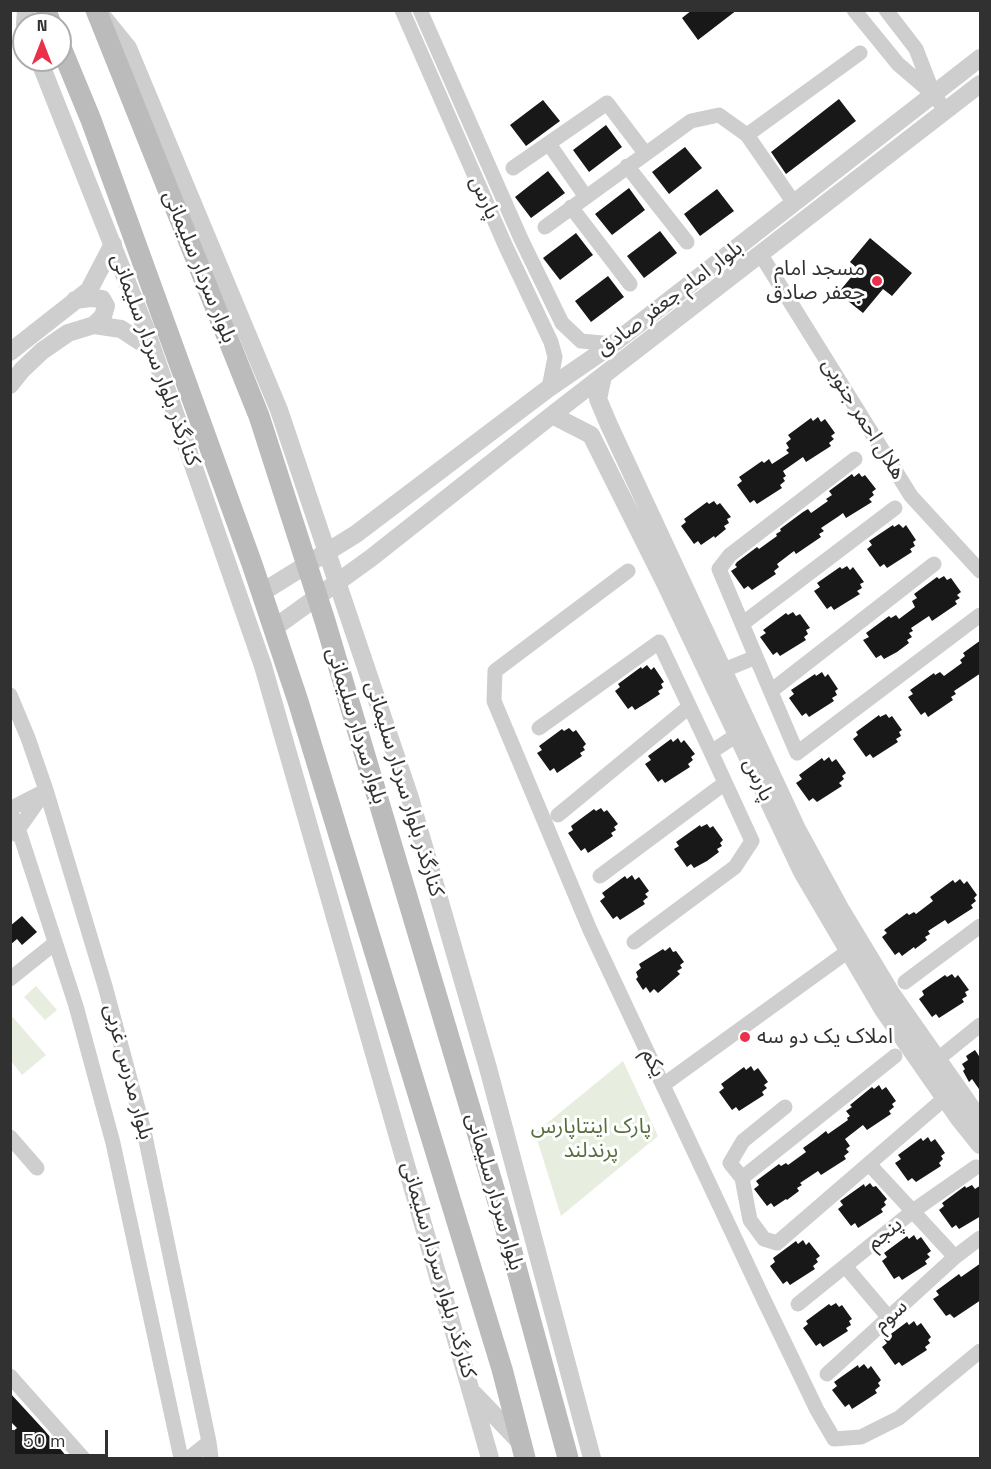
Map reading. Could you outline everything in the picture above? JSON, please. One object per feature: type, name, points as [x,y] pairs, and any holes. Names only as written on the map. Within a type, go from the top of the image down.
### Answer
[{"type":"main road","name":"بلوار سردار سلیمانی","points":[[96,10],[259,416],[317,596],[502,1219],[568,1458]]},
{"type":"main road","name":"بلوار سردار سلیمانی","points":[[71,72],[91,120],[206,438],[298,701],[499,1358],[521,1453]]},
{"type":"street","name":"کنارگذر بلوار سردار سلیمانی","points":[[96,10],[128,48],[279,410],[410,798],[485,1056],[592,1458]]},
{"type":"street","name":"پارس","points":[[402,10],[550,342],[555,357],[549,388]]},
{"type":"street","name":"پارس","points":[[420,10],[521,239],[562,323],[581,341],[613,344]]},
{"type":"street","points":[[854,10],[898,64],[934,95],[946,111]]},
{"type":"street","points":[[886,10],[916,49],[934,95]]},
{"type":"street","points":[[747,135],[860,53]]},
{"type":"street","name":"بلوار امام جعفر صادق","points":[[261,593],[356,534],[549,388],[613,344],[981,58]]},
{"type":"street","name":"کنارگذر بلوار سردار سلیمانی","points":[[44,72],[153,350],[263,666],[473,1392],[490,1458]]},
{"type":"street","name":"بلوار امام جعفر صادق","points":[[274,628],[371,558],[552,415],[981,84]]},
{"type":"street","points":[[513,168],[607,103],[645,153]]},
{"type":"street","points":[[545,227],[691,121],[719,115],[747,135],[794,203]]},
{"type":"street","points":[[549,144],[586,197]]},
{"type":"street","points":[[627,166],[687,242]]},
{"type":"street","points":[[571,207],[630,284]]},
{"type":"street","points":[[10,352],[89,291],[112,244]]},
{"type":"street","name":"هلال احمر جنوبی","points":[[761,255],[911,496],[981,571]]},
{"type":"street","points":[[75,300],[102,299],[106,306],[103,316],[94,325]]},
{"type":"street","points":[[10,385],[42,351],[68,333],[94,325],[121,329],[153,350]]},
{"type":"street","name":"پارس","points":[[603,376],[598,399],[609,425],[882,1008],[981,1145]]},
{"type":"street","points":[[552,415],[591,435],[595,426],[600,423],[609,425]]},
{"type":"street","points":[[180,426],[206,438]]},
{"type":"street","name":"پارس","points":[[591,435],[665,583],[802,872],[854,948],[891,993],[978,1113]]},
{"type":"street","points":[[855,459],[730,555],[719,569],[797,753],[980,615]]},
{"type":"street","points":[[742,624],[895,508]]},
{"type":"street","points":[[356,534],[356,544],[362,553],[371,558]]},
{"type":"street","points":[[771,691],[934,564]]},
{"type":"street","name":"یکم","points":[[628,571],[495,670],[494,701],[590,930],[763,1298],[834,1439],[861,1437],[899,1418],[981,1351]]},
{"type":"street","points":[[539,728],[659,642],[752,841],[735,867],[634,942]]},
{"type":"street","points":[[724,670],[756,657]]},
{"type":"street","name":"بلوار مدرس غربی","points":[[10,695],[46,790],[105,986],[144,1131],[211,1458]]},
{"type":"street","points":[[558,815],[689,707]]},
{"type":"street","points":[[711,752],[736,735]]},
{"type":"street","points":[[600,876],[725,783]]},
{"type":"street","points":[[10,810],[46,790]]},
{"type":"street","points":[[15,834],[46,790]]},
{"type":"street","name":"بلوار مدرس غربی","points":[[10,810],[15,834],[76,1006],[113,1143],[181,1458]]},
{"type":"street","points":[[905,982],[981,926]]},
{"type":"street","points":[[10,979],[55,943]]},
{"type":"street","points":[[663,1084],[854,948]]},
{"type":"street","points":[[938,1059],[981,1025]]},
{"type":"street","points":[[742,1178],[895,1056]]},
{"type":"street","points":[[785,1107],[743,1141],[730,1163],[742,1178],[750,1220],[764,1239],[777,1243],[945,1098]]},
{"type":"street","points":[[10,1137],[37,1168]]},
{"type":"street","points":[[502,1219],[512,1159]]},
{"type":"street","points":[[869,1164],[955,1257]]},
{"type":"street","name":"پنجم","points":[[798,1304],[913,1211],[976,1167]]},
{"type":"street","name":"سوم","points":[[827,1374],[955,1257],[981,1238]]},
{"type":"street","points":[[845,1266],[889,1318]]},
{"type":"street","points":[[10,1376],[83,1458]]},
{"type":"street","points":[[473,1392],[521,1453]]},
{"type":"street","points":[[189,1458],[209,1442]]},
{"type":"green space","points":[[36,986],[57,1010],[45,1020],[24,997]]},
{"type":"green space","points":[[10,1014],[46,1055],[22,1075],[11,1061]]},
{"type":"green space","name":"پارک اینتاپارس پرندلند","points":[[623,1061],[658,1136],[561,1216],[535,1133]]},
{"type":"building","points":[[692,10],[737,10],[698,40],[682,18]]},
{"type":"building","points":[[839,99],[856,121],[786,174],[771,152]]},
{"type":"building","points":[[543,100],[560,121],[526,146],[510,125]]},
{"type":"building","points":[[606,125],[622,147],[589,172],[573,150]]},
{"type":"building","points":[[685,147],[702,168],[669,194],[652,172]]},
{"type":"building","points":[[548,171],[565,193],[531,218],[515,197]]},
{"type":"building","points":[[629,188],[645,210],[612,235],[595,214]]},
{"type":"building","points":[[717,189],[734,211],[700,236],[684,214]]},
{"type":"building","points":[[660,231],[677,253],[644,278],[627,256]]},
{"type":"building","points":[[576,233],[593,255],[560,280],[543,258]]},
{"type":"building","name":"مسجد امام جعفر صادق","points":[[870,238],[912,273],[892,296],[883,289],[863,313],[838,293],[858,269],[850,262]]},
{"type":"building","points":[[608,276],[624,297],[591,322],[575,301]]},
{"type":"building","points":[[818,417],[821,422],[825,419],[835,433],[831,436],[834,439],[829,443],[831,446],[806,462],[803,457],[783,471],[786,476],[783,478],[785,481],[780,485],[782,488],[757,504],[754,500],[750,503],[737,485],[742,481],[739,477],[762,461],[764,463],[769,459],[772,464],[789,453],[786,450],[789,448],[786,443],[791,439],[788,435],[811,418],[813,421]]},
{"type":"building","points":[[859,473],[862,477],[865,475],[876,489],[872,492],[874,495],[869,499],[872,502],[846,518],[843,513],[821,528],[824,531],[819,534],[821,537],[796,554],[794,551],[777,564],[779,567],[774,571],[776,574],[752,590],[748,586],[744,589],[731,571],[737,567],[735,565],[737,562],[777,536],[780,529],[803,512],[808,509],[811,513],[828,501],[826,499],[832,495],[829,491],[852,474],[854,477]]},
{"type":"building","points":[[714,501],[717,505],[720,503],[731,517],[727,519],[729,523],[724,526],[726,529],[715,538],[714,536],[701,545],[698,541],[694,544],[681,526],[686,522],[684,519],[707,502],[709,504]]},
{"type":"building","points":[[899,524],[903,528],[906,525],[916,540],[913,542],[915,546],[910,549],[912,552],[887,568],[884,564],[880,567],[867,549],[872,545],[869,541],[893,525],[894,527]]},
{"type":"building","points":[[847,566],[850,570],[853,567],[864,582],[860,584],[862,588],[857,591],[860,594],[834,610],[831,606],[827,609],[814,591],[820,587],[817,583],[840,567],[842,569]]},
{"type":"building","points":[[944,576],[947,580],[951,578],[961,592],[957,595],[960,598],[955,601],[957,604],[932,621],[929,616],[911,628],[913,631],[909,633],[912,637],[907,640],[909,643],[897,652],[884,659],[881,655],[876,658],[863,640],[869,637],[866,633],[889,616],[891,618],[896,615],[899,619],[915,607],[912,601],[917,598],[914,594],[937,577],[939,579]]},
{"type":"building","points":[[793,612],[796,616],[800,614],[810,628],[806,630],[808,634],[804,637],[806,640],[780,656],[777,652],[773,655],[760,637],[766,633],[763,630],[786,613],[788,615]]},
{"type":"building","points":[[981,640],[981,673],[954,691],[956,694],[951,697],[953,700],[928,717],[925,712],[921,715],[908,697],[913,694],[910,690],[934,673],[935,675],[940,672],[944,676],[962,663],[960,660],[965,656],[963,653]]},
{"type":"building","points":[[647,665],[651,670],[654,667],[664,682],[661,684],[663,688],[658,691],[660,694],[635,710],[632,706],[628,709],[615,691],[620,687],[618,684]]},
{"type":"building","points":[[822,672],[825,677],[828,674],[838,689],[835,691],[837,695],[832,698],[834,701],[809,717],[806,713],[802,716],[789,698],[794,694],[791,690]]},
{"type":"building","points":[[886,714],[889,718],[892,716],[902,730],[899,732],[901,736],[896,739],[898,742],[873,758],[870,754],[866,757],[853,739],[858,735],[856,732],[879,715],[880,717]]},
{"type":"building","points":[[569,728],[573,732],[576,730],[586,744],[583,747],[585,750],[580,753],[582,756],[557,773],[554,768],[550,771],[537,753],[542,750],[539,746],[562,729],[564,731]]},
{"type":"building","points":[[678,738],[681,743],[684,740],[695,754],[691,757],[693,760],[688,764],[690,767],[665,783],[662,779],[658,782],[645,764],[651,760],[648,756],[671,739],[673,742]]},
{"type":"building","points":[[829,757],[832,762],[836,759],[846,773],[842,776],[844,779],[839,783],[842,786],[817,802],[813,798],[809,801],[796,783],[802,779],[799,775],[822,758],[824,761]]},
{"type":"building","points":[[601,808],[604,812],[607,810],[618,824],[614,827],[616,830],[611,833],[613,836],[588,853],[585,848],[581,851],[568,833],[573,830],[571,826],[594,809],[596,811]]},
{"type":"building","points":[[707,824],[710,828],[713,826],[723,840],[720,843],[722,846],[717,849],[719,852],[707,861],[694,868],[691,864],[687,867],[674,849],[679,846],[676,842],[700,825],[701,827]]},
{"type":"building","points":[[632,875],[635,880],[639,877],[649,891],[645,894],[648,897],[643,901],[645,904],[620,920],[617,916],[613,919],[600,901],[605,897],[602,893],[625,876],[627,879]]},
{"type":"building","points":[[960,879],[964,884],[967,881],[977,895],[974,898],[976,901],[971,905],[973,908],[948,924],[945,920],[928,931],[930,934],[925,937],[927,940],[915,949],[914,947],[902,956],[899,952],[895,955],[882,937],[887,933],[884,930],[907,913],[916,914],[933,901],[930,897],[953,880],[955,883]]},
{"type":"building","points":[[22,916],[37,932],[22,945],[17,939],[10,945],[10,926]]},
{"type":"building","points":[[670,947],[684,962],[680,965],[682,968],[677,971],[680,974],[658,993],[654,989],[650,993],[646,987],[643,990],[636,979],[638,977],[636,972],[641,968],[639,964]]},
{"type":"building","points":[[952,974],[955,978],[958,975],[969,990],[965,992],[967,996],[962,999],[964,1002],[939,1018],[936,1014],[932,1017],[919,999],[924,995],[922,991],[945,975],[947,977]]},
{"type":"building","points":[[975,1050],[981,1059],[981,1092],[972,1079],[969,1082],[962,1064],[968,1060],[966,1056]]},
{"type":"building","points":[[751,1066],[754,1071],[758,1068],[768,1082],[764,1085],[767,1088],[762,1092],[764,1095],[739,1111],[736,1107],[732,1110],[719,1092],[724,1088],[721,1084],[744,1067],[746,1070]]},
{"type":"building","points":[[879,1085],[882,1090],[886,1087],[896,1101],[892,1104],[894,1107],[889,1111],[891,1114],[867,1130],[863,1125],[845,1139],[850,1146],[846,1149],[849,1152],[844,1156],[846,1159],[821,1175],[818,1171],[800,1183],[802,1185],[797,1188],[799,1191],[787,1200],[774,1207],[771,1203],[767,1206],[754,1189],[759,1185],[756,1181],[779,1164],[788,1165],[806,1152],[803,1148],[826,1131],[828,1134],[848,1120],[850,1116],[846,1111],[852,1107],[850,1105],[872,1087],[874,1089]]},
{"type":"building","points":[[928,1137],[931,1142],[935,1139],[945,1153],[941,1156],[943,1159],[939,1163],[941,1166],[916,1182],[912,1178],[908,1181],[895,1163],[901,1159],[898,1155],[921,1138],[923,1141]]},
{"type":"building","points":[[870,1183],[873,1187],[876,1186],[887,1199],[884,1202],[886,1205],[881,1209],[883,1212],[858,1228],[855,1223],[851,1226],[838,1209],[843,1205],[840,1201],[864,1184],[865,1187]]},
{"type":"building","points":[[972,1185],[975,1189],[981,1185],[981,1216],[959,1229],[956,1225],[952,1228],[939,1210],[944,1206],[942,1203],[965,1186],[966,1188]]},
{"type":"building","points":[[914,1235],[917,1240],[921,1237],[931,1251],[927,1254],[930,1257],[925,1261],[927,1264],[902,1280],[899,1276],[894,1279],[882,1261],[887,1257],[884,1253],[907,1236],[909,1239]]},
{"type":"building","points":[[803,1240],[806,1245],[809,1242],[820,1256],[816,1259],[818,1262],[813,1266],[815,1269],[790,1285],[787,1281],[783,1284],[770,1266],[775,1262],[773,1258],[796,1241],[798,1244]]},
{"type":"building","points":[[981,1263],[981,1300],[954,1318],[950,1314],[946,1316],[933,1299],[939,1295],[936,1291],[959,1274],[961,1277]]},
{"type":"building","points":[[836,1303],[839,1307],[842,1305],[852,1319],[849,1321],[851,1325],[846,1328],[848,1331],[823,1347],[820,1343],[816,1346],[803,1328],[808,1324],[806,1321],[829,1304],[831,1306]]},
{"type":"building","points":[[914,1321],[917,1326],[921,1323],[931,1337],[928,1340],[930,1343],[925,1347],[927,1350],[902,1366],[899,1362],[895,1365],[882,1347],[887,1343],[884,1339],[907,1322],[909,1325]]},
{"type":"building","points":[[864,1364],[868,1369],[871,1366],[881,1380],[878,1383],[880,1386],[875,1390],[877,1393],[852,1409],[849,1404],[845,1407],[832,1390],[837,1386],[834,1382],[858,1365],[859,1368]]},
{"type":"building","points":[[10,1393],[68,1458],[10,1458],[10,1434],[17,1428],[10,1421]]},
{"type":"place","name":"مسجد امام جعفر صادق","points":[[877,281]]},
{"type":"place","name":"املاک یک دو سه","points":[[745,1037]]}]
